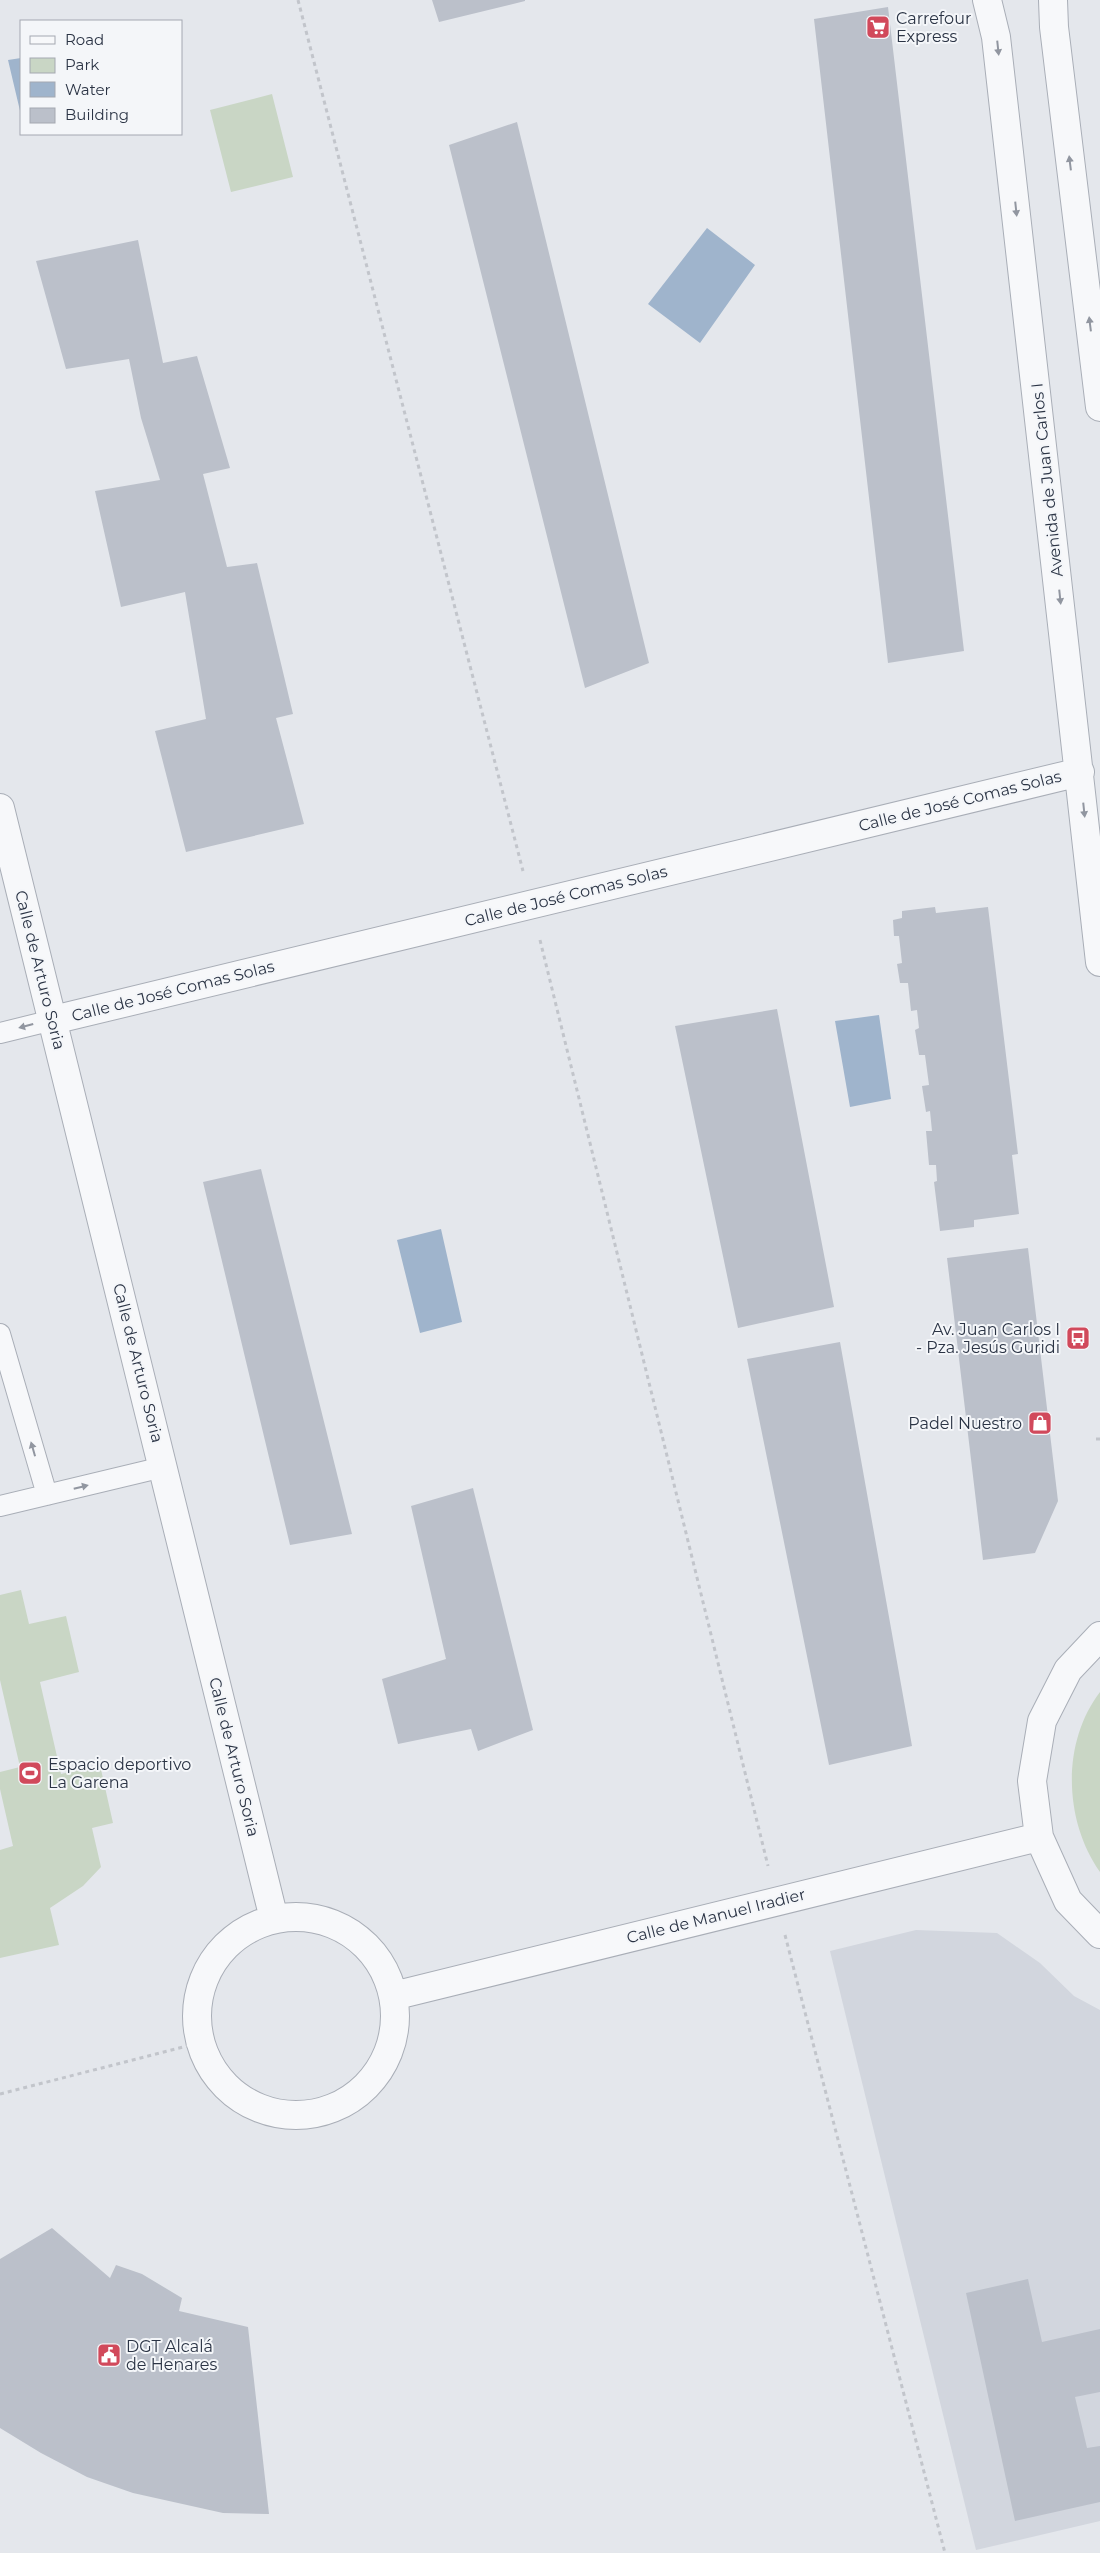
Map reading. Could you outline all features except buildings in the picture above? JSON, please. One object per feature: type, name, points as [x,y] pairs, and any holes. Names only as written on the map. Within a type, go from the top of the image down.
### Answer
[{"type":"street","name":"Avenida de Juan Carlos I","points":[[987,0],[996,37],[1100,962]]},
{"type":"street","points":[[1053,0],[1054,27],[1100,407]]},
{"type":"street","name":"Calle de José Comas Solas","points":[[53,1020],[1080,772]]},
{"type":"street","name":"Calle de Arturo Soria","points":[[0,808],[274,1919]]},
{"type":"street","points":[[1100,1636],[1068,1670],[1042,1721],[1032,1781],[1039,1837],[1068,1901],[1100,1934]]},
{"type":"street","name":"Calle de Manuel Iradier","points":[[393,1996],[1039,1837]]},
{"type":"street","points":[[305,1916],[336,1925],[362,1942],[382,1966],[393,1996],[395,2030],[384,2062],[364,2090],[335,2108],[302,2116],[268,2112],[237,2098],[213,2074],[199,2042],[196,2010],[203,1979],[220,1952],[244,1931],[274,1919],[305,1916]]},
{"type":"lane","points":[[0,1033],[53,1020]]},
{"type":"lane","points":[[0,1334],[47,1495]]},
{"type":"lane","points":[[0,1506],[163,1467]]},
{"type":"path","points":[[298,0],[532,905],[777,1902],[944,2553]]},
{"type":"path","points":[[0,2094],[199,2042]]},
{"type":"shaded area","points":[[916,1930],[997,1933],[1040,1963],[1074,1996],[1100,2010],[1100,2521],[976,2550],[830,1951]]},
{"type":"green space","points":[[272,94],[293,177],[231,192],[210,110]]},
{"type":"green space","name":"Espacio deportivo La Garena","points":[[21,1590],[29,1624],[66,1616],[79,1672],[40,1682],[61,1774],[100,1765],[113,1823],[92,1828],[101,1867],[83,1886],[50,1908],[59,1945],[0,1958],[0,1850],[13,1846],[0,1789],[0,1772],[20,1767],[0,1680],[0,1595]]},
{"type":"green space","points":[[1100,1692],[1100,1872],[1088,1852],[1079,1830],[1072,1782],[1073,1758],[1078,1734],[1087,1712]]},
{"type":"water","points":[[20,58],[20,111],[8,60]]},
{"type":"water","points":[[707,228],[755,265],[700,343],[648,304]]},
{"type":"water","points":[[879,1015],[891,1099],[850,1107],[835,1021]]},
{"type":"water","points":[[441,1229],[462,1322],[420,1333],[397,1240]]},
{"type":"place","name":"Carrefour Express","points":[[878,27]]},
{"type":"place","name":"Av. Juan Carlos I - Pza. Jesús Guridi","points":[[1078,1338]]},
{"type":"place","name":"Padel Nuestro","points":[[1040,1423]]},
{"type":"place","name":"Espacio deportivo La Garena","points":[[30,1773]]},
{"type":"place","name":"DGT Alcalá de Henares","points":[[109,2355]]}]
